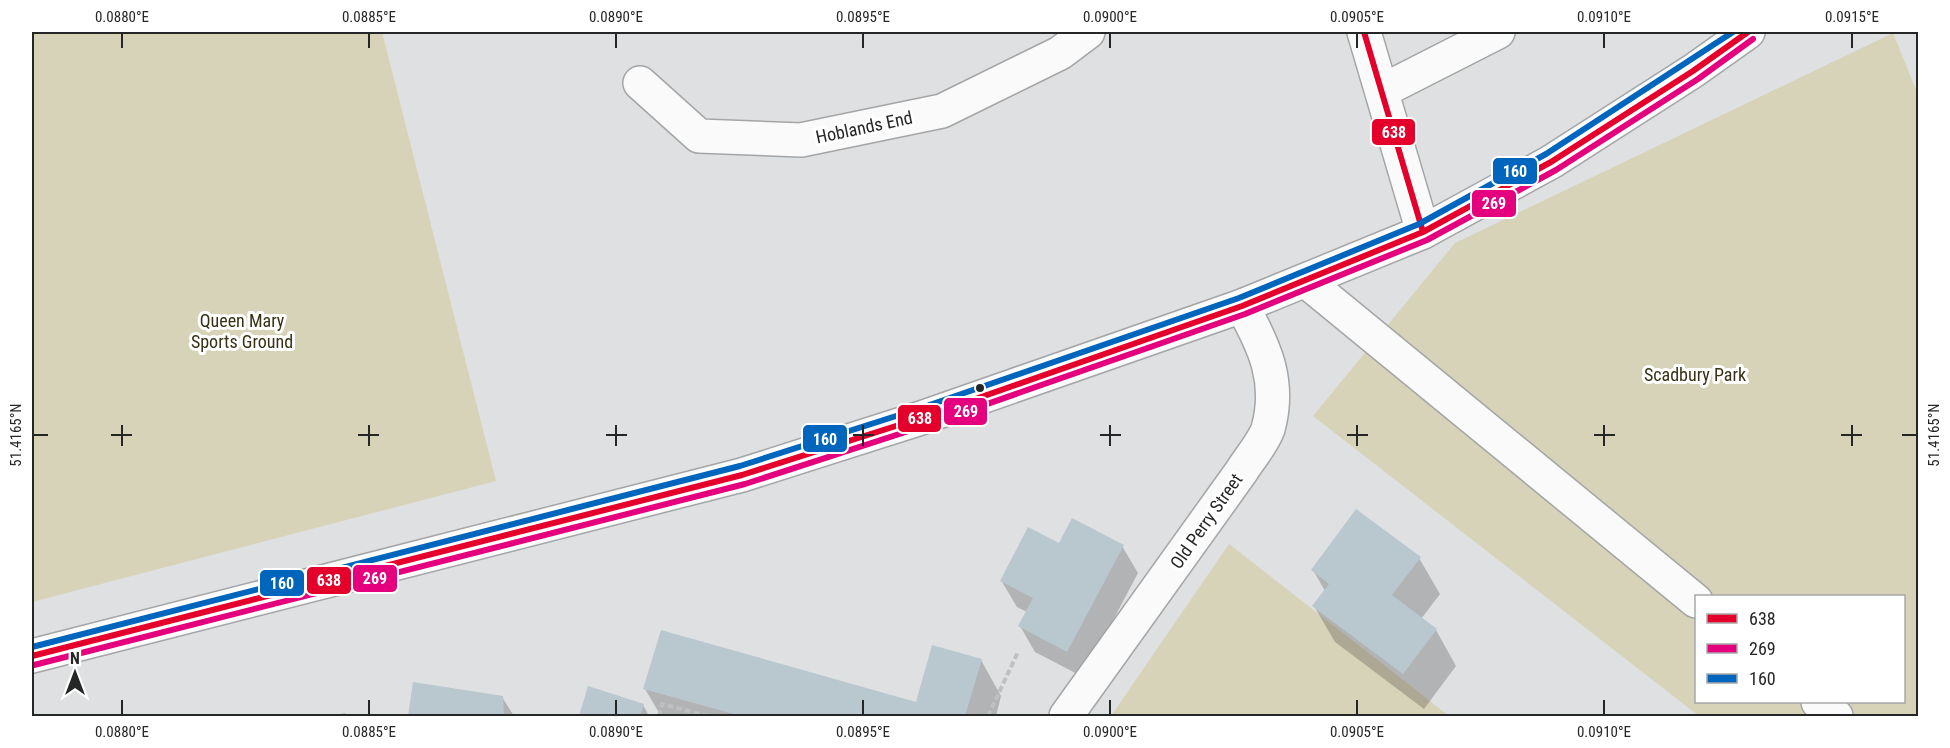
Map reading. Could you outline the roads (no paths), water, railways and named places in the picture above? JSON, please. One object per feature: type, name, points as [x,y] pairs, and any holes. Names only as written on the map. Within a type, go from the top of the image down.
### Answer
[{"type":"main road","name":"Hoblands End","points":[[640,83],[699,136],[801,140],[942,111],[1060,52],[1088,32]]},
{"type":"main road","points":[[1364,32],[1423,232]]},
{"type":"main road","points":[[1382,91],[1498,32]]},
{"type":"main road","points":[[32,657],[742,475],[921,418],[1242,306],[1423,232],[1551,162],[1693,71],[1748,32]]},
{"type":"main road","points":[[1306,281],[1695,600]]},
{"type":"main road","name":"Old Perry Street","points":[[1066,717],[1241,472],[1267,430],[1274,386],[1262,342],[1242,306]]},
{"type":"main road","points":[[1819,703],[1836,717]]},
{"type":"park label","name":"Queen Mary Sports Ground","points":[[242,330]]},
{"type":"park label","name":"Scadbury Park","points":[[1695,374]]}]
